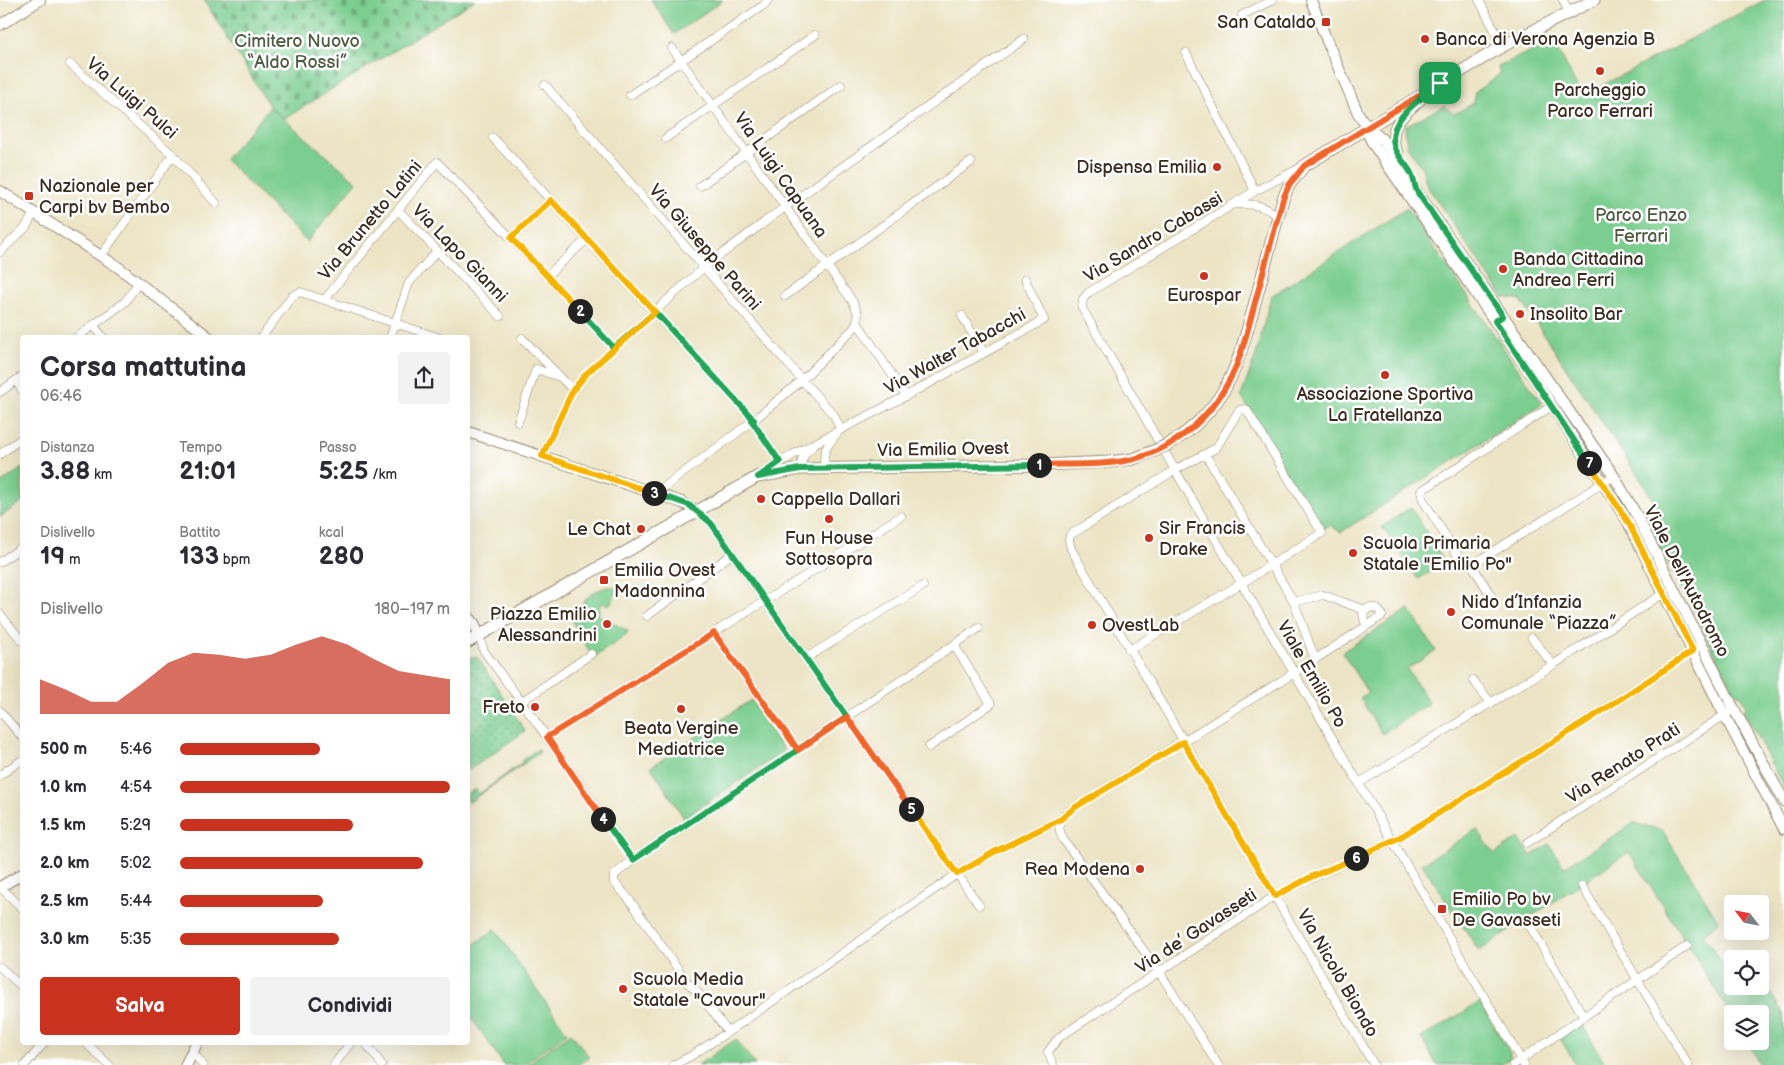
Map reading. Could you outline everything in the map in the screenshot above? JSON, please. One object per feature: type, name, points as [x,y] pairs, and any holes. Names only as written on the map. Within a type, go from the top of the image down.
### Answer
[{"type":"main road","name":"Via Emilia Ovest","points":[[470,641],[758,477],[800,469],[1044,465],[1124,461],[1169,444],[1190,431],[1204,418],[1228,383],[1240,354],[1278,216],[1289,185],[1304,166],[1504,46],[1594,0]]},
{"type":"main road","points":[[186,1065],[195,1047]]},
{"type":"street","points":[[0,25],[40,0]]},
{"type":"street","points":[[630,95],[764,5],[768,0]]},
{"type":"street","points":[[1242,15],[1272,0]]},
{"type":"street","points":[[1311,0],[1350,95],[1367,127]]},
{"type":"street","points":[[1479,0],[1504,46]]},
{"type":"street","points":[[1563,0],[1569,12]]},
{"type":"street","points":[[666,138],[815,35]]},
{"type":"street","points":[[542,456],[573,390],[587,373],[704,267],[785,207],[1024,39]]},
{"type":"street","name":"Via Luigi Capuana","points":[[672,48],[852,302],[858,314],[857,322],[906,396]]},
{"type":"street","points":[[1186,53],[1255,191]]},
{"type":"street","name":"Via Luigi Pulci","points":[[70,64],[173,155],[216,204]]},
{"type":"street","points":[[1414,188],[1413,176],[1394,146],[1394,129],[1402,115],[1440,83]]},
{"type":"street","name":"Via Giuseppe Parini","points":[[545,85],[834,415],[840,429]]},
{"type":"street","points":[[700,186],[841,85]]},
{"type":"street","name":"Viale Dell'Autodromo","points":[[1367,127],[1373,144],[1499,318]]},
{"type":"street","name":"Viale Dell'Autodromo","points":[[1367,127],[1382,139],[1545,385],[1614,476],[1664,593],[1734,710],[1784,801]]},
{"type":"street","points":[[1354,135],[1364,138],[1373,144]]},
{"type":"street","points":[[493,138],[655,312],[753,421],[780,462]]},
{"type":"street","name":"Via Luigi Pulci","points":[[101,256],[173,155]]},
{"type":"street","name":"Via Brunetto Latini","points":[[263,335],[292,296],[300,292],[324,299],[437,162],[511,238]]},
{"type":"street","points":[[785,296],[971,162]]},
{"type":"street","name":"Via Sandro Cabassi","points":[[1085,296],[1237,204],[1255,191],[1304,166]]},
{"type":"street","points":[[0,191],[139,282],[206,335]]},
{"type":"street","points":[[551,200],[511,238],[614,348]]},
{"type":"street","name":"Via Sandro Cabassi","points":[[1237,204],[1262,206],[1278,216]]},
{"type":"street","name":"Via Lapo Gianni","points":[[398,210],[500,316]]},
{"type":"street","points":[[0,252],[26,227],[34,213]]},
{"type":"street","points":[[547,276],[587,239]]},
{"type":"street","points":[[391,335],[409,283],[438,252]]},
{"type":"street","name":"Via Walter Tabacchi","points":[[758,477],[780,462],[840,429],[906,396],[1044,320],[1025,279]]},
{"type":"street","points":[[80,335],[125,302],[139,282]]},
{"type":"street","name":"Viale Emilio Po","points":[[1085,296],[1082,304],[1085,316],[1523,1062]]},
{"type":"street","points":[[324,299],[431,335]]},
{"type":"street","points":[[962,316],[984,352]]},
{"type":"street","points":[[655,494],[753,421],[802,380],[854,328],[857,322]]},
{"type":"street","points":[[93,325],[101,335]]},
{"type":"street","points":[[522,338],[573,390]]},
{"type":"street","points":[[518,422],[536,369],[560,377]]},
{"type":"street","points":[[0,392],[20,377]]},
{"type":"street","name":"Viale Dell'Autodromo","points":[[1545,385],[1552,406],[1603,483],[1632,519],[1697,648],[1724,716],[1784,829]]},
{"type":"street","points":[[1552,406],[1421,491],[1423,500],[1460,559],[1466,564],[1472,565],[1614,476]]},
{"type":"street","points":[[1129,650],[1322,533],[1249,412],[1246,410],[1240,410],[1216,448],[1175,470]]},
{"type":"street","name":"Via Walter Tabacchi","points":[[825,468],[823,458],[825,447],[840,429]]},
{"type":"street","name":"Via Walter Tabacchi","points":[[800,469],[802,458],[807,450],[840,429]]},
{"type":"street","points":[[470,433],[689,505],[711,523],[979,905]]},
{"type":"street","points":[[0,454],[20,439]]},
{"type":"street","points":[[1205,454],[1294,602],[1315,659]]},
{"type":"street","name":"Via Nicolò Biondo","points":[[1175,470],[1070,535],[1071,549],[1374,1065]]},
{"type":"street","points":[[547,737],[901,516]]},
{"type":"street","points":[[0,562],[20,547]]},
{"type":"street","points":[[647,616],[732,554]]},
{"type":"street","points":[[1472,565],[1495,602]]},
{"type":"street","points":[[806,658],[923,586]]},
{"type":"street","points":[[1359,783],[1553,664],[1664,593]]},
{"type":"street","points":[[673,1065],[691,1056],[728,1032],[957,874],[994,852],[1061,819],[1074,808],[1294,673],[1382,616],[1379,610],[1372,607],[1365,610],[1323,595],[1294,602]]},
{"type":"street","points":[[1365,610],[1363,618],[1368,625]]},
{"type":"street","points":[[0,614],[20,639]]},
{"type":"street","points":[[470,618],[474,623],[484,651],[633,860]]},
{"type":"street","points":[[728,1032],[700,995],[687,982],[629,899],[614,882],[613,878],[616,873],[979,628]]},
{"type":"street","points":[[714,633],[798,750]]},
{"type":"street","points":[[1532,638],[1553,664]]},
{"type":"street","points":[[929,748],[991,704],[954,646]]},
{"type":"street","name":"Via de’ Gavasseti","points":[[1053,1065],[1048,1052],[1061,1036],[1275,896],[1313,876],[1373,852],[1393,841],[1577,727],[1697,648]]},
{"type":"street","points":[[521,702],[591,654]]},
{"type":"street","points":[[1473,680],[1490,703]]},
{"type":"street","name":"Via Renato Prati","points":[[1527,842],[1734,710]]},
{"type":"street","points":[[0,711],[20,735]]},
{"type":"street","points":[[0,775],[20,761]]},
{"type":"street","points":[[1061,819],[1058,824],[1063,839],[1160,973],[1218,1065]]},
{"type":"street","points":[[20,875],[0,888],[20,906]]},
{"type":"street","points":[[1582,886],[1688,1065]]},
{"type":"street","points":[[1528,923],[1584,1017]]},
{"type":"street","points":[[1513,1065],[1523,1062],[1584,1017],[1687,946]]},
{"type":"street","points":[[0,967],[20,985]]},
{"type":"street","points":[[25,1065],[42,1045]]},
{"type":"street","points":[[88,1045],[109,1065]]},
{"type":"street","points":[[334,1065],[349,1045]]},
{"type":"street","points":[[367,1045],[382,1065]]},
{"type":"street","points":[[195,1047],[202,1065]]},
{"type":"green space","name":"Cimitero Nuovo “Aldo Rossi”","points":[[204,0],[475,0],[284,119],[270,107]]},
{"type":"green space","points":[[651,0],[723,0],[674,34]]},
{"type":"green space","name":"Parco Enzo Ferrari","points":[[1765,0],[1784,0],[1784,788],[1743,710],[1746,706],[1741,696],[1735,692],[1646,520],[1656,514],[1658,506],[1521,300],[1503,297],[1427,186],[1422,168],[1407,146],[1405,126],[1444,106],[1454,114],[1474,103],[1475,92],[1500,74],[1498,67],[1553,40],[1582,96]]},
{"type":"green space","points":[[270,107],[357,182],[307,242],[225,159]]},
{"type":"green space","name":"Associazione Sportiva La Fratellanza","points":[[1407,208],[1542,404],[1341,532],[1330,524],[1321,530],[1241,396],[1256,355],[1271,296]]},
{"type":"green space","points":[[20,469],[20,503],[0,517],[0,484]]},
{"type":"green space","points":[[1411,507],[1445,563],[1418,579],[1382,527]]},
{"type":"green space","points":[[608,587],[619,588],[611,603],[608,605],[600,604],[598,615],[628,631],[624,637],[593,658],[572,621],[590,595]]},
{"type":"green space","points":[[1409,609],[1436,651],[1407,669],[1429,703],[1382,734],[1360,698],[1368,693],[1342,652]]},
{"type":"green space","points":[[470,657],[478,658],[525,731],[470,770]]},
{"type":"green space","points":[[751,700],[784,751],[684,818],[651,767]]},
{"type":"green space","points":[[538,749],[540,752],[470,802],[470,792],[476,789],[479,794],[523,762],[522,760]]},
{"type":"green space","points":[[1634,823],[1662,830],[1719,922],[1703,935],[1724,965],[1724,995],[1769,995],[1769,991],[1784,1015],[1784,1065],[1760,1065],[1752,1050],[1769,1050],[1769,1005],[1725,1005],[1629,852],[1479,951],[1422,864],[1477,829],[1494,854],[1519,838],[1531,856],[1549,844],[1564,867]]},
{"type":"green space","points":[[495,929],[567,1033],[522,1065],[504,1065],[470,1016],[470,948]]},
{"type":"green space","points":[[1480,1002],[1510,1053],[1510,1058],[1501,1065],[1437,1065],[1421,1038]]},
{"type":"green space","points":[[1582,1024],[1606,1065],[1576,1065],[1560,1038]]},
{"type":"green space","points":[[571,1033],[589,1057],[577,1065],[526,1065]]},
{"type":"green space","points":[[736,1039],[755,1065],[698,1065]]},
{"type":"place","name":"San Cataldo","points":[[1326,22]]},
{"type":"place","name":"Banca di Verona Agenzia B","points":[[1425,39]]},
{"type":"place","name":"Parcheggio Parco Ferrari","points":[[1600,71]]},
{"type":"place","name":"Dispensa Emilia","points":[[1217,167]]},
{"type":"place","name":"Nazionale per Carpi bv Bembo","points":[[29,196]]},
{"type":"place","name":"Banda Cittadina Andrea Ferri","points":[[1503,269]]},
{"type":"place","name":"Eurospar","points":[[1204,276]]},
{"type":"place","name":"Insolito Bar","points":[[1520,314]]},
{"type":"place","name":"Associazione Sportiva La Fratellanza","points":[[1385,375]]},
{"type":"place","name":"Cappella Dallari","points":[[761,499]]},
{"type":"place","name":"Fun House Sottosopra","points":[[829,519]]},
{"type":"place","name":"Le Chat","points":[[641,529]]},
{"type":"place","name":"Sir Francis Drake","points":[[1149,538]]},
{"type":"place","name":"Scuola Primaria Statale \"Emilio Po\"","points":[[1353,553]]},
{"type":"place","name":"Emilia Ovest Madonnina","points":[[604,580]]},
{"type":"place","name":"Nido d’Infanzia Comunale “Piazza”","points":[[1451,612]]},
{"type":"place","name":"Piazza Emilio Alessandrini","points":[[607,624]]},
{"type":"place","name":"OvestLab","points":[[1092,625]]},
{"type":"place","name":"Freto","points":[[535,707]]},
{"type":"place","name":"Beata Vergine Mediatrice","points":[[681,709]]},
{"type":"place","name":"Rea Modena","points":[[1140,869]]},
{"type":"place","name":"Emilio Po bv De Gavasseti","points":[[1442,909]]},
{"type":"place","name":"Scuola Media Statale \"Cavour\"","points":[[623,989]]},
{"type":"route","points":[[1440,83],[1304,166],[1289,185],[1283,199],[1237,364],[1222,394],[1204,418],[1190,431],[1162,448],[1124,461],[1044,465],[794,469],[758,477],[780,462],[752,421],[754,420],[655,312],[614,348],[511,238],[551,200],[655,312],[587,373],[573,390],[542,456],[681,502],[689,505],[704,516],[711,523],[847,717],[633,860],[547,737],[714,633],[798,750],[847,717],[957,874],[994,852],[1061,819],[1066,813],[1183,742],[1275,896],[1313,876],[1373,852],[1402,836],[1585,722],[1693,651],[1628,522],[1550,401],[1495,321],[1503,316],[1414,188],[1413,176],[1394,146],[1394,129],[1402,115],[1440,83]]}]
